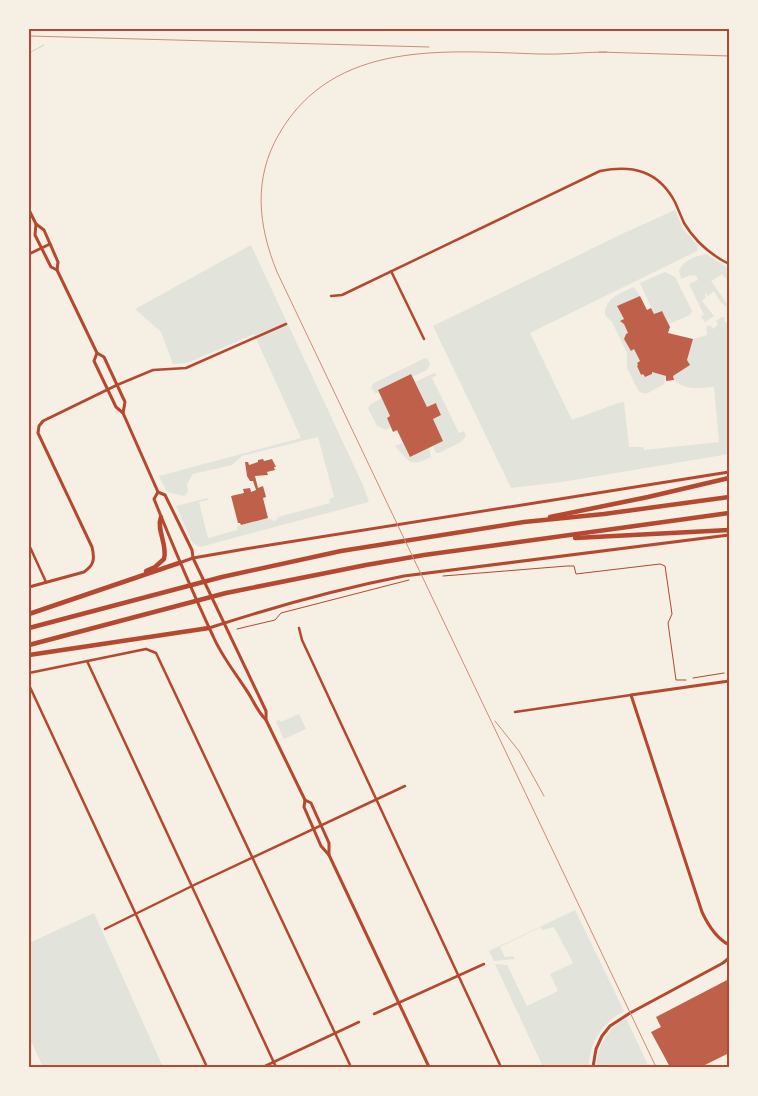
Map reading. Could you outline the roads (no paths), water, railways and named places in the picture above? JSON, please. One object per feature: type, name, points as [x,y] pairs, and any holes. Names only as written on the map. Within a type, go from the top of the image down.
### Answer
[{"type":"highway","points":[[524,522],[648,497],[729,478]]},
{"type":"highway","points":[[29,628],[222,577],[341,551],[524,522],[604,514],[729,496]]},
{"type":"highway","points":[[29,645],[226,594],[399,559],[729,514]]},
{"type":"highway","points":[[125,581],[155,567],[164,559],[165,548],[159,522],[161,517]]},
{"type":"highway","points":[[549,539],[729,530]]},
{"type":"highway","points":[[29,614],[179,562]]},
{"type":"highway","points":[[29,655],[209,628]]},
{"type":"main road","points":[[29,210],[36,224],[36,235],[42,248],[51,267],[57,270]]},
{"type":"main road","points":[[36,224],[44,230],[58,262],[57,270],[97,354],[104,358],[125,402],[123,413]]},
{"type":"main road","points":[[29,254],[50,244]]},
{"type":"main road","points":[[97,354],[94,361],[116,408],[123,413],[158,492],[165,495],[192,550],[193,558],[266,712],[266,720]]},
{"type":"main road","points":[[29,587],[84,572],[91,567],[94,561],[92,547],[38,433],[39,426],[42,421],[117,385]]},
{"type":"main road","points":[[179,562],[193,558],[729,472]]},
{"type":"main road","points":[[158,492],[154,499],[179,562],[209,628],[229,666],[246,689],[257,711],[266,720],[305,800],[311,804],[329,843],[329,855]]},
{"type":"main road","points":[[209,628],[290,602],[362,584],[404,576],[729,535]]},
{"type":"main road","points":[[729,680],[630,695],[702,912],[707,924],[714,933],[729,945]]},
{"type":"main road","points":[[305,800],[304,807],[321,846],[329,855],[429,1067]]},
{"type":"main road","points":[[593,1067],[596,1049],[602,1036],[610,1026],[729,958]]},
{"type":"street","points":[[331,296],[342,295],[600,171],[618,168],[634,169],[650,175],[665,187],[684,223],[696,238],[719,259],[729,264]]},
{"type":"street","points":[[391,271],[424,339]]},
{"type":"street","points":[[117,385],[153,370],[186,368],[286,324]]},
{"type":"street","points":[[29,545],[46,582]]},
{"type":"street","points":[[299,628],[302,640],[500,1067]]},
{"type":"street","points":[[29,673],[146,649],[156,653],[351,1067]]},
{"type":"street","points":[[87,660],[276,1067]]},
{"type":"street","points":[[29,685],[207,1067]]},
{"type":"street","points":[[515,712],[630,695]]},
{"type":"street","points":[[105,929],[135,913],[405,786]]},
{"type":"street","points":[[374,1014],[484,964]]},
{"type":"street","points":[[263,1067],[359,1022]]},
{"type":"waterway","points":[[29,53],[44,45]]},
{"type":"railway","points":[[29,36],[429,47]]},
{"type":"railway","points":[[599,52],[729,56]]},
{"type":"railway","points":[[607,52],[547,54],[430,53],[394,57],[361,66],[330,81],[302,103],[279,134],[265,168],[261,202],[262,220],[277,272],[656,1067]]},
{"type":"railway","points":[[495,721],[519,751],[544,796]]}]
